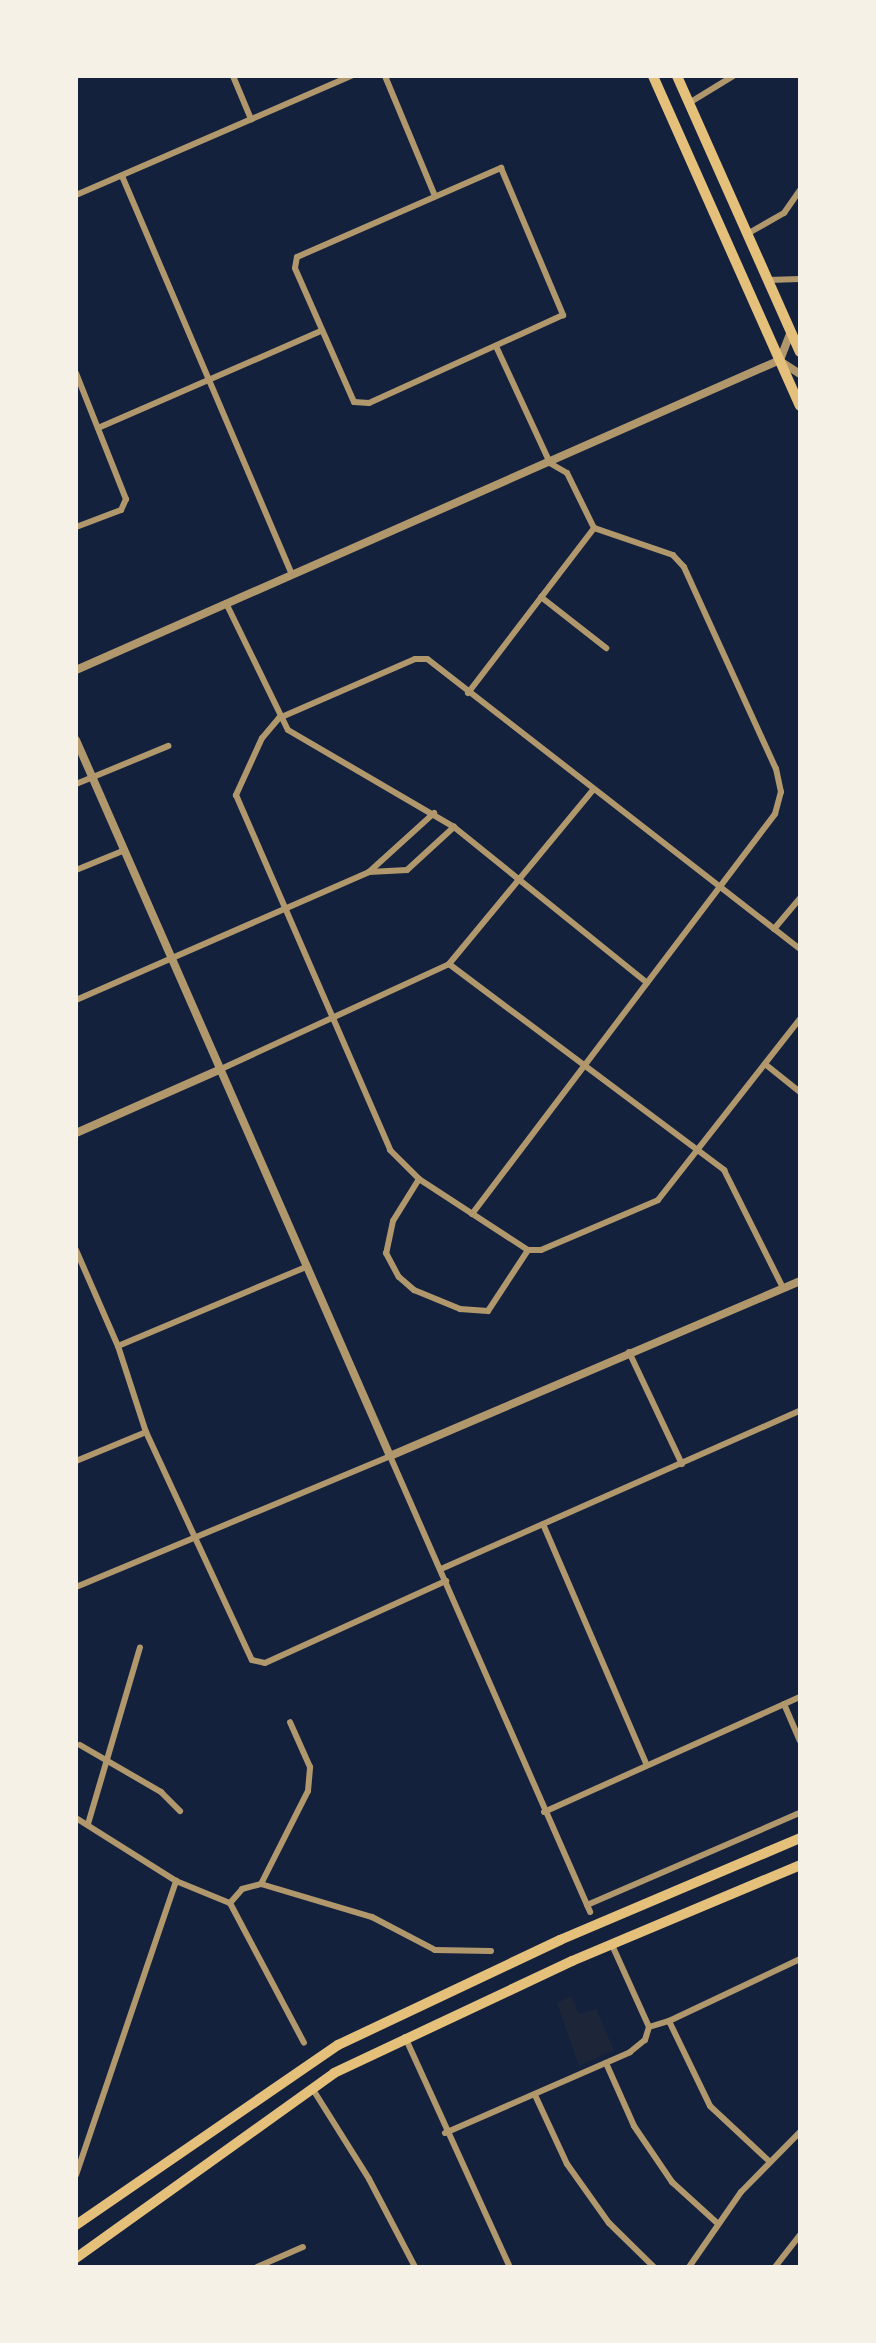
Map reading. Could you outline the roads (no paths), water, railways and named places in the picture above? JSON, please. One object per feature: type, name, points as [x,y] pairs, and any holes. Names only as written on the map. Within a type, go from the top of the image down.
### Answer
[{"type":"main road","points":[[653,76],[800,406]]},
{"type":"main road","points":[[677,76],[800,352]]},
{"type":"main road","points":[[76,2224],[338,2045],[560,1940],[800,1838]]},
{"type":"main road","points":[[76,2258],[312,2088],[405,2037],[800,1865]]},
{"type":"street","points":[[233,76],[251,119]]},
{"type":"street","points":[[76,195],[351,76]]},
{"type":"street","points":[[385,76],[434,194]]},
{"type":"street","points":[[689,103],[733,76]]},
{"type":"street","points":[[501,168],[564,310],[496,346],[359,404],[351,399],[321,331],[295,268],[297,257],[434,194],[501,168]]},
{"type":"street","points":[[122,176],[211,378],[292,575]]},
{"type":"street","points":[[747,234],[784,213],[800,190]]},
{"type":"street","points":[[768,280],[800,279]]},
{"type":"street","points":[[98,428],[321,331]]},
{"type":"street","points":[[76,670],[780,360],[791,332]]},
{"type":"street","points":[[472,1214],[775,814],[781,792],[776,769],[684,567],[673,555],[594,528],[567,473],[550,463],[496,346]]},
{"type":"street","points":[[780,360],[800,374]]},
{"type":"street","points":[[76,373],[125,505],[76,527]]},
{"type":"street","points":[[468,693],[594,528]]},
{"type":"street","points":[[541,597],[606,648]]},
{"type":"street","points":[[226,603],[279,718],[288,730],[454,827],[647,983]]},
{"type":"street","points":[[800,949],[422,658],[279,718],[262,738],[236,795],[283,910],[338,1020],[390,1150],[419,1179],[528,1250],[541,1250],[658,1200],[800,1019]]},
{"type":"street","points":[[76,740],[221,1069],[304,1268],[441,1569],[588,1909],[800,1813]]},
{"type":"street","points":[[76,784],[168,746]]},
{"type":"street","points":[[76,1133],[338,1020],[449,964],[593,790]]},
{"type":"street","points":[[76,1000],[369,872],[434,813]]},
{"type":"street","points":[[369,872],[407,870],[454,827]]},
{"type":"street","points":[[76,870],[125,850]]},
{"type":"street","points":[[774,929],[800,898]]},
{"type":"street","points":[[449,964],[697,1150],[732,1180],[783,1288]]},
{"type":"street","points":[[765,1064],[800,1092]]},
{"type":"street","points":[[419,1179],[393,1221],[386,1253],[399,1277],[414,1290],[460,1309],[488,1311],[528,1250]]},
{"type":"street","points":[[76,1250],[79,1265],[118,1346],[146,1432],[257,1663],[446,1581]]},
{"type":"street","points":[[118,1346],[304,1268]]},
{"type":"street","points":[[76,1587],[800,1281]]},
{"type":"street","points":[[629,1352],[682,1464]]},
{"type":"street","points":[[441,1569],[800,1411]]},
{"type":"street","points":[[76,1461],[146,1432]]},
{"type":"street","points":[[543,1524],[647,1765]]},
{"type":"street","points":[[88,1824],[140,1647]]},
{"type":"street","points":[[544,1812],[800,1697]]},
{"type":"street","points":[[784,1704],[800,1741]]},
{"type":"street","points":[[261,1884],[308,1791],[310,1767],[290,1722]]},
{"type":"street","points":[[80,1745],[161,1792],[180,1811]]},
{"type":"street","points":[[76,1818],[127,1854],[176,1881],[230,1903],[304,2043]]},
{"type":"street","points":[[76,2175],[176,1881]]},
{"type":"street","points":[[230,1903],[242,1889],[261,1884],[372,1917],[435,1950],[491,1951]]},
{"type":"street","points":[[612,1945],[649,2027]]},
{"type":"street","points":[[445,2133],[606,2063],[637,2047],[649,2027],[669,2021],[800,1959]]},
{"type":"street","points":[[669,2021],[710,2106],[768,2160]]},
{"type":"street","points":[[405,2037],[445,2133],[510,2267]]},
{"type":"street","points":[[606,2063],[634,2126],[672,2182],[717,2223]]},
{"type":"street","points":[[312,2088],[369,2179],[415,2267]]},
{"type":"street","points":[[535,2095],[567,2164],[609,2223],[654,2267]]},
{"type":"street","points":[[689,2267],[717,2223],[768,2160],[800,2132]]},
{"type":"street","points":[[775,2267],[800,2235]]},
{"type":"street","points":[[257,2267],[303,2247]]}]
